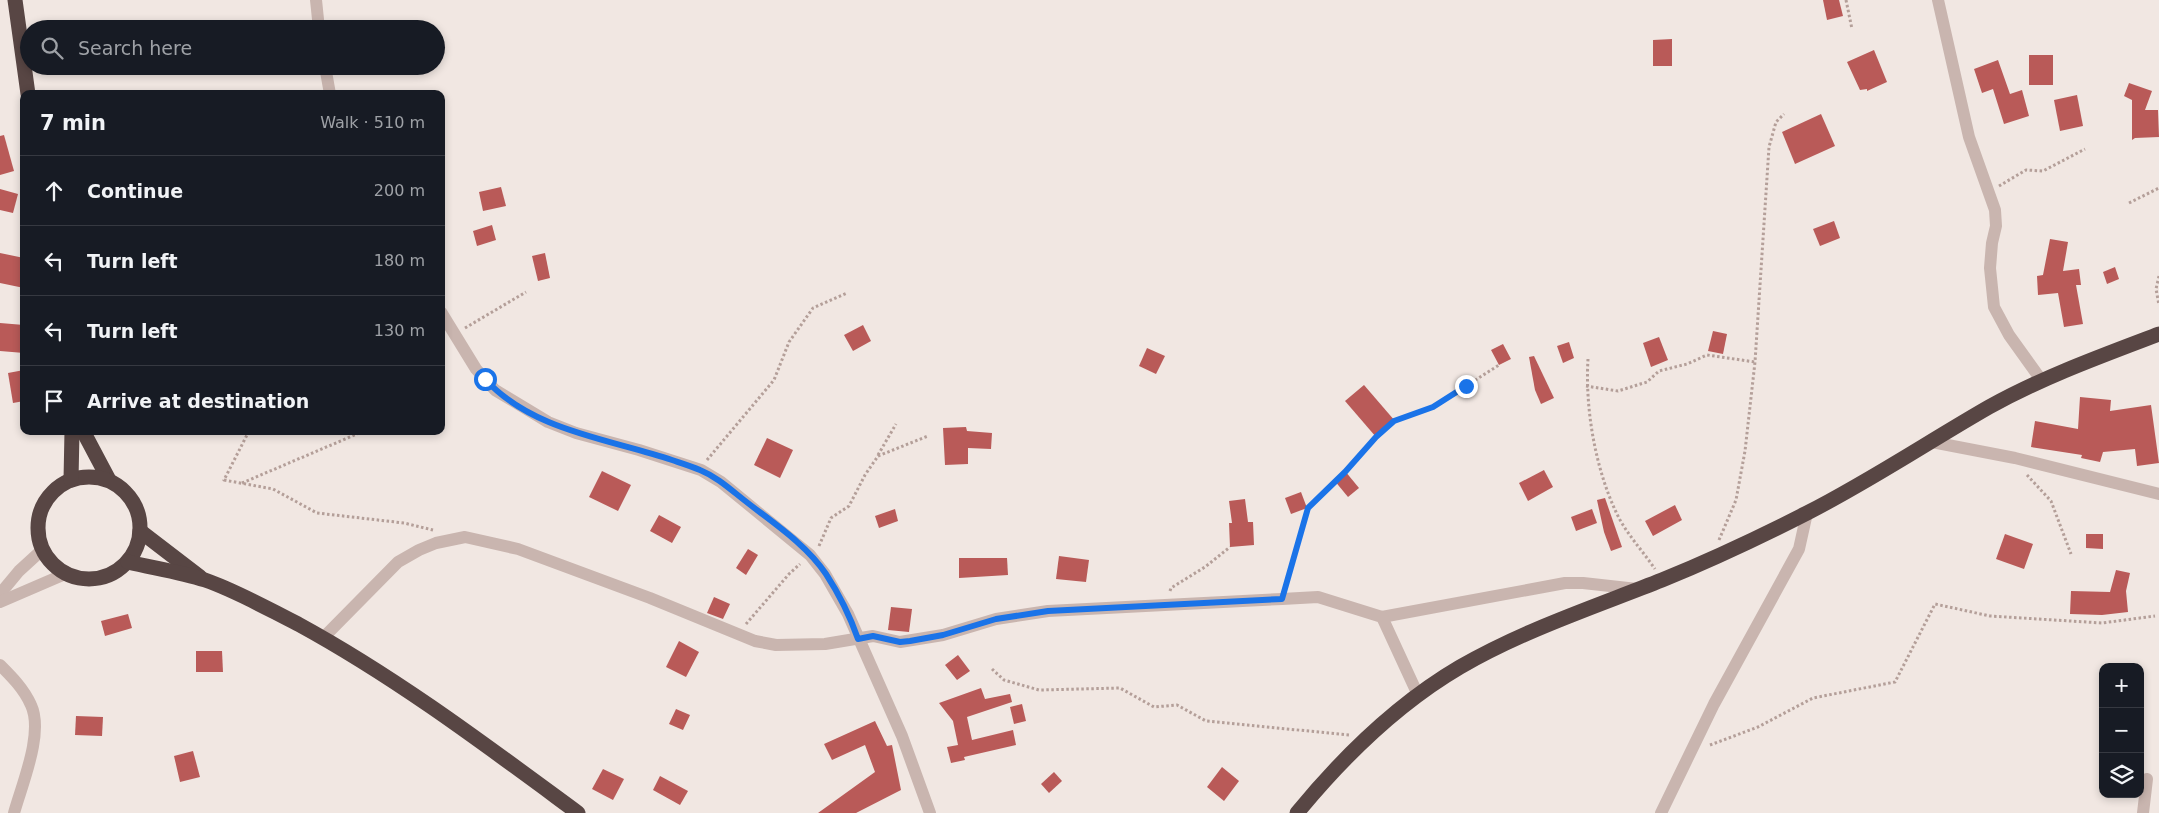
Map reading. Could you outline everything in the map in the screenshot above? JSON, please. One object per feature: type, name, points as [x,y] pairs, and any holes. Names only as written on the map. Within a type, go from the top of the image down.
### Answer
[{"type":"highway","points":[[15,0],[20,36]]},
{"type":"highway","points":[[25,75],[27,90]]},
{"type":"highway","points":[[1297,813],[1367,736],[1418,695],[1460,667],[1513,640],[1577,612],[1662,580],[1711,559],[1807,513],[1990,407],[2077,364],[2159,334]]},
{"type":"highway","points":[[71,480],[72,435]]},
{"type":"highway","points":[[85,435],[109,480]]},
{"type":"highway","points":[[90,477],[109,480],[122,489],[133,501],[139,516],[140,531],[137,547],[128,562],[115,573],[98,579],[82,580],[65,574],[52,564],[42,550],[38,534],[39,517],[45,501],[56,488],[71,480],[90,477]]},
{"type":"highway","points":[[140,531],[206,580],[275,612],[374,667],[458,725],[578,813]]},
{"type":"highway","points":[[128,562],[206,580]]},
{"type":"street","points":[[316,0],[319,20]]},
{"type":"street","points":[[1938,0],[1969,137],[1995,210],[1996,226],[1992,243],[1990,268],[1994,307],[2009,335],[2042,381]]},
{"type":"street","points":[[327,75],[329,90]]},
{"type":"street","points":[[445,319],[476,369],[495,390],[548,422],[576,433],[639,450],[701,470],[721,482],[810,556],[825,574],[848,614],[902,736],[930,813]]},
{"type":"street","points":[[1932,442],[2015,458],[2159,494]]},
{"type":"street","points":[[1661,813],[1714,704],[1799,549],[1807,513]]},
{"type":"street","points":[[323,638],[398,562],[436,543],[465,537],[518,549],[755,641],[776,645],[825,644],[873,636],[900,642],[910,641],[943,635],[1018,615],[1057,611],[1318,597],[1382,617],[1565,583],[1637,589]]},
{"type":"street","points":[[0,594],[19,571],[42,550]]},
{"type":"street","points":[[0,602],[65,574]]},
{"type":"street","points":[[1382,617],[1418,695]]},
{"type":"street","points":[[0,665],[20,687],[32,706],[35,726],[30,758],[14,813]]},
{"type":"street","points":[[2144,813],[2147,779]]},
{"type":"path","points":[[1846,0],[1852,29]]},
{"type":"path","points":[[1711,559],[1736,500],[1745,450],[1755,362],[1769,147],[1776,122],[1784,114]]},
{"type":"path","points":[[1988,193],[2026,170],[2043,171],[2085,149]]},
{"type":"path","points":[[2129,203],[2159,188]]},
{"type":"path","points":[[2159,276],[2156,289],[2159,305]]},
{"type":"path","points":[[454,334],[526,292]]},
{"type":"path","points":[[701,470],[710,455],[774,380],[789,342],[813,308],[847,293]]},
{"type":"path","points":[[1586,386],[1618,391],[1647,382],[1659,371],[1687,364],[1707,355],[1755,362]]},
{"type":"path","points":[[1588,359],[1586,386],[1599,466],[1616,513],[1662,580]]},
{"type":"path","points":[[1282,599],[1308,508],[1345,472],[1376,437],[1394,421],[1433,407],[1500,365]]},
{"type":"path","points":[[737,633],[789,574],[816,552],[831,518],[849,506],[865,475],[896,424]]},
{"type":"path","points":[[247,435],[224,480],[273,489],[317,513],[404,523],[439,531]]},
{"type":"path","points":[[242,484],[355,435]]},
{"type":"path","points":[[878,456],[928,436]]},
{"type":"path","points":[[2015,458],[2020,467],[2051,501],[2071,554]]},
{"type":"path","points":[[1164,606],[1171,588],[1205,567],[1230,547]]},
{"type":"path","points":[[1689,754],[1758,727],[1812,698],[1895,682],[1934,604],[1990,616],[2102,623],[2155,616]]},
{"type":"path","points":[[992,669],[1004,680],[1039,690],[1070,691],[1120,688],[1154,707],[1177,706],[1206,721],[1367,736]]},
{"type":"building","points":[[1823,0],[1839,0],[1843,16],[1827,20]]},
{"type":"building","points":[[1672,39],[1672,66],[1653,66],[1653,40]]},
{"type":"building","points":[[1874,50],[1887,82],[1867,91],[1867,89],[1860,90],[1847,62]]},
{"type":"building","points":[[2029,55],[2053,55],[2053,85],[2029,85]]},
{"type":"building","points":[[1998,60],[2010,94],[2022,90],[2029,116],[2004,124],[1993,89],[1982,93],[1974,69]]},
{"type":"building","points":[[2129,83],[2152,91],[2145,110],[2158,110],[2159,137],[2135,138],[2132,140],[2132,100],[2124,96]]},
{"type":"building","points":[[2077,95],[2083,126],[2060,131],[2054,100]]},
{"type":"building","points":[[1821,114],[1835,146],[1795,164],[1782,132]]},
{"type":"building","points":[[4,135],[14,171],[0,175],[0,136]]},
{"type":"building","points":[[501,187],[506,206],[483,211],[479,192]]},
{"type":"building","points":[[0,189],[18,194],[13,213],[0,210]]},
{"type":"building","points":[[1834,221],[1840,238],[1820,246],[1813,229]]},
{"type":"building","points":[[492,225],[496,240],[477,246],[473,231]]},
{"type":"building","points":[[2050,239],[2068,242],[2063,271],[2079,269],[2081,285],[2076,285],[2083,324],[2064,327],[2058,293],[2038,295],[2037,276],[2043,275]]},
{"type":"building","points":[[0,253],[20,257],[20,287],[0,283]]},
{"type":"building","points":[[545,253],[550,278],[538,281],[532,256]]},
{"type":"building","points":[[2115,267],[2119,279],[2107,284],[2103,272]]},
{"type":"building","points":[[0,323],[20,325],[20,353],[0,351]]},
{"type":"building","points":[[863,325],[871,341],[853,351],[844,335]]},
{"type":"building","points":[[1713,331],[1727,334],[1723,354],[1708,351]]},
{"type":"building","points":[[1659,337],[1668,360],[1651,367],[1643,343]]},
{"type":"building","points":[[1569,342],[1574,358],[1563,363],[1557,346]]},
{"type":"building","points":[[1503,344],[1511,359],[1499,365],[1491,350]]},
{"type":"building","points":[[1147,348],[1165,356],[1156,374],[1139,366]]},
{"type":"building","points":[[1534,356],[1554,398],[1541,404],[1535,390],[1529,357]]},
{"type":"building","points":[[20,371],[20,402],[13,403],[8,373]]},
{"type":"building","points":[[1364,385],[1395,421],[1376,437],[1345,401]]},
{"type":"building","points":[[2080,397],[2111,400],[2110,411],[2151,405],[2159,463],[2137,466],[2135,449],[2103,452],[2100,462],[2081,458],[2082,455],[2031,447],[2035,421],[2078,429]]},
{"type":"building","points":[[966,427],[967,431],[992,433],[991,449],[968,448],[968,464],[945,465],[943,428]]},
{"type":"building","points":[[767,438],[793,450],[780,478],[754,465]]},
{"type":"building","points":[[1544,470],[1553,487],[1528,501],[1519,483]]},
{"type":"building","points":[[602,471],[631,485],[618,511],[589,497]]},
{"type":"building","points":[[1345,471],[1359,488],[1348,497],[1334,480]]},
{"type":"building","points":[[1301,492],[1307,508],[1291,514],[1285,498]]},
{"type":"building","points":[[1605,498],[1622,547],[1611,551],[1604,532],[1597,500]]},
{"type":"building","points":[[1245,499],[1248,522],[1253,522],[1254,545],[1230,547],[1229,523],[1232,523],[1229,501]]},
{"type":"building","points":[[1675,505],[1682,520],[1653,536],[1645,521]]},
{"type":"building","points":[[895,509],[898,521],[879,528],[875,516]]},
{"type":"building","points":[[1592,509],[1597,523],[1576,531],[1571,517]]},
{"type":"building","points":[[659,515],[681,527],[672,543],[650,531]]},
{"type":"building","points":[[2005,534],[2033,544],[2024,569],[1996,559]]},
{"type":"building","points":[[2086,534],[2103,534],[2103,549],[2086,548]]},
{"type":"building","points":[[748,549],[758,555],[746,575],[736,568]]},
{"type":"building","points":[[1059,556],[1089,560],[1086,582],[1056,579]]},
{"type":"building","points":[[959,558],[1007,558],[1008,575],[959,578]]},
{"type":"building","points":[[2116,570],[2130,573],[2126,591],[2128,612],[2102,615],[2070,614],[2071,591],[2110,592]]},
{"type":"building","points":[[714,597],[730,604],[723,619],[707,613]]},
{"type":"building","points":[[891,607],[912,609],[909,632],[888,630]]},
{"type":"building","points":[[128,614],[132,628],[105,636],[101,621]]},
{"type":"building","points":[[679,641],[699,652],[686,677],[666,667]]},
{"type":"building","points":[[196,651],[222,651],[223,672],[196,672]]},
{"type":"building","points":[[958,655],[970,671],[957,680],[945,665]]},
{"type":"building","points":[[981,688],[985,699],[1010,694],[1012,702],[967,717],[972,740],[1013,730],[1016,745],[964,757],[965,760],[951,763],[947,747],[958,745],[953,721],[939,703]]},
{"type":"building","points":[[1022,704],[1026,721],[1014,724],[1010,707]]},
{"type":"building","points":[[676,709],[690,715],[683,730],[669,724]]},
{"type":"building","points":[[76,716],[103,717],[102,736],[75,735]]},
{"type":"building","points":[[875,721],[887,746],[892,745],[901,790],[856,813],[818,813],[875,772],[865,745],[832,760],[824,744]]},
{"type":"building","points":[[193,751],[200,777],[180,782],[174,756]]},
{"type":"building","points":[[1222,767],[1239,781],[1224,801],[1207,787]]},
{"type":"building","points":[[603,769],[624,779],[613,800],[592,789]]},
{"type":"building","points":[[1054,772],[1062,781],[1049,793],[1041,784]]},
{"type":"building","points":[[660,776],[688,791],[680,805],[653,790]]},
{"type":"route","points":[[485,379],[495,390],[548,422],[576,433],[671,459],[701,470],[721,482],[792,539],[810,556],[825,574],[848,614],[858,639],[873,636],[900,642],[943,635],[996,619],[1048,611],[1282,599],[1308,508],[1334,480],[1345,472],[1376,437],[1394,421],[1433,407],[1466,386]]}]
